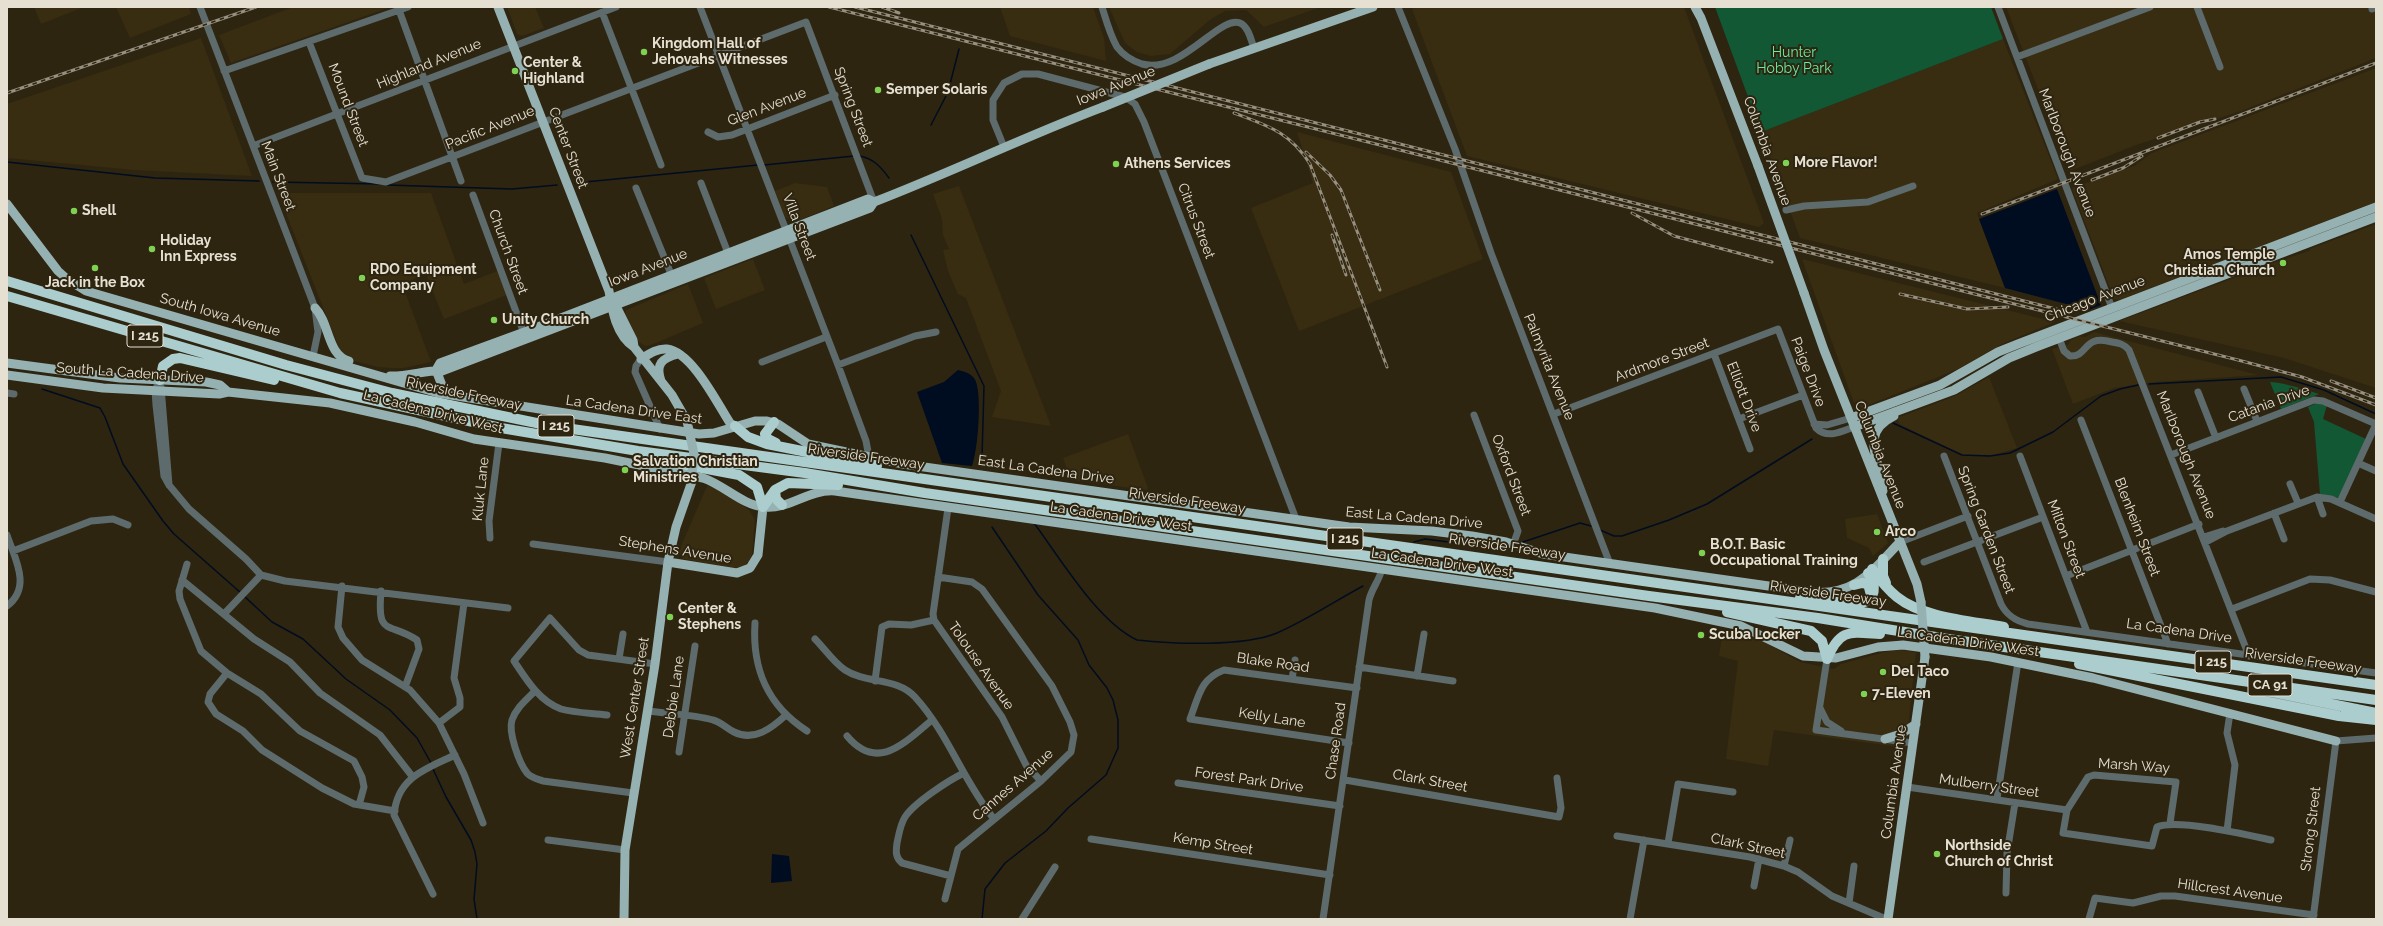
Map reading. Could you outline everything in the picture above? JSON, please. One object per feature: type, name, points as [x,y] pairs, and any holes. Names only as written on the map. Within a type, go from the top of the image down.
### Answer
[{"type":"highway","points":[[7,276],[19,284]]},
{"type":"highway","name":"Riverside Freeway","points":[[7,281],[286,365],[450,406],[551,426],[927,480],[1520,562],[1764,599],[2376,685]]},
{"type":"highway","name":"Riverside Freeway","points":[[7,296],[340,393],[501,428],[638,451],[805,473],[926,493],[1649,596],[1818,618],[1948,639],[1985,643],[2376,700]]},
{"type":"highway","points":[[160,380],[163,366],[173,359],[180,358],[325,393],[340,393]]},
{"type":"highway","points":[[774,422],[765,431],[765,436],[786,447]]},
{"type":"highway","points":[[735,426],[748,437],[868,465],[910,471],[927,480]]},
{"type":"highway","points":[[638,451],[660,460],[739,475],[757,487],[763,507]]},
{"type":"highway","points":[[763,507],[775,490],[783,484],[798,482],[900,493],[926,493]]},
{"type":"highway","points":[[775,490],[776,499],[782,505]]},
{"type":"highway","points":[[1883,559],[1883,576],[1889,590]]},
{"type":"highway","points":[[1764,599],[1790,597],[1859,604],[1868,600],[1874,593],[1875,588],[1870,571]]},
{"type":"highway","points":[[1870,571],[1889,590],[1914,607],[1952,618],[2024,631],[2050,640]]},
{"type":"highway","points":[[1854,585],[1864,583],[1870,586],[1871,595],[1868,600]]},
{"type":"highway","points":[[1649,596],[1658,601],[1719,611],[1811,630],[1822,641],[1827,659]]},
{"type":"highway","points":[[1827,659],[1838,638],[1849,633],[1882,634],[1935,640],[1948,639]]},
{"type":"highway","name":"I 215","points":[[1985,643],[2306,709],[2376,720]]},
{"type":"highway","points":[[2164,670],[2376,713]]},
{"type":"main road","name":"Center Street","points":[[498,7],[614,307],[634,340],[634,347],[641,358],[680,406],[687,421],[694,454],[691,484]]},
{"type":"main road","name":"Iowa Avenue","points":[[381,376],[412,376],[436,370],[442,372],[610,298],[671,274],[728,253],[870,208],[874,202],[954,171],[1004,147],[1209,64],[1373,7]]},
{"type":"main road","name":"Columbia Avenue","points":[[1695,7],[1701,18],[1758,166],[1850,418],[1900,542],[1921,602],[1925,657],[1887,919]]},
{"type":"main road","name":"Columbia Avenue","points":[[1701,18],[1702,7]]},
{"type":"main road","name":"South Iowa Avenue","points":[[7,204],[58,271],[86,291],[313,356]]},
{"type":"main road","name":"Chicago Avenue","points":[[1850,418],[1940,385],[1998,352],[2055,329],[2376,207]]},
{"type":"main road","name":"Chicago Avenue","points":[[1854,427],[1954,390],[2009,358],[2058,338],[2376,217]]},
{"type":"main road","name":"Iowa Avenue","points":[[525,336],[614,307],[788,235]]},
{"type":"main road","points":[[2112,308],[2116,311],[2137,303],[2153,302]]},
{"type":"main road","points":[[315,308],[322,316],[339,357],[361,365],[370,372]]},
{"type":"main road","points":[[2055,329],[2058,338]]},
{"type":"main road","points":[[641,358],[659,350],[667,349],[678,354],[694,368],[722,411],[735,426]]},
{"type":"main road","points":[[662,384],[658,370],[660,362],[667,357],[678,354]]},
{"type":"main road","points":[[313,356],[381,376]]},
{"type":"main road","name":"South La Cadena Drive","points":[[7,363],[100,376],[206,382],[220,385],[228,392]]},
{"type":"main road","points":[[436,370],[443,388],[451,395]]},
{"type":"main road","name":"South La Cadena Drive","points":[[7,375],[103,388],[219,394],[228,392],[312,400],[351,407]]},
{"type":"main road","name":"La Cadena Drive East","points":[[381,376],[403,384],[451,395],[699,434],[714,433],[735,426],[761,421],[774,422]]},
{"type":"main road","points":[[1883,500],[1880,470],[1874,454],[1875,436],[1884,422],[1918,404]]},
{"type":"main road","name":"La Cadena Drive West","points":[[351,407],[414,422],[474,439],[605,458],[704,478],[714,482],[741,499],[763,507],[782,505],[806,495],[826,491],[1681,612],[1741,626],[1803,656],[1827,659],[1846,657],[1878,647],[1903,645],[2018,662],[2093,678],[2336,742]]},
{"type":"main road","points":[[714,433],[722,420],[722,411]]},
{"type":"main road","points":[[774,422],[808,444],[869,457]]},
{"type":"main road","name":"East La Cadena Drive","points":[[869,457],[954,471],[1349,527],[1432,531],[1499,540],[1543,554],[1816,593],[1833,593],[1854,585],[1900,542]]},
{"type":"main road","name":"West Center Street","points":[[624,919],[625,850],[633,793],[648,711],[668,562],[676,527],[691,484]]},
{"type":"main road","name":"Stephens Avenue","points":[[668,562],[737,573],[750,568],[758,555],[763,507]]},
{"type":"main road","points":[[1885,739],[1901,734],[1916,724]]},
{"type":"street","name":"Main Street","points":[[200,7],[315,308],[318,332],[313,356]]},
{"type":"street","points":[[224,71],[408,7]]},
{"type":"street","name":"Highland Avenue","points":[[253,146],[337,115],[513,45],[616,7]]},
{"type":"street","name":"Villa Street","points":[[700,7],[838,365],[866,442],[869,457]]},
{"type":"street","points":[[1102,7],[1118,48],[1130,59],[1141,64],[1158,66],[1175,60],[1221,27],[1233,21],[1241,24],[1247,29],[1254,48]]},
{"type":"street","name":"Palmyrita Avenue","points":[[1398,7],[1462,166],[1465,180],[1539,380],[1554,414],[1610,564]]},
{"type":"street","name":"Marlborough Avenue","points":[[1998,7],[2112,308]]},
{"type":"street","points":[[2017,57],[2150,7]]},
{"type":"street","points":[[2197,7],[2220,67]]},
{"type":"street","points":[[399,10],[462,181]]},
{"type":"street","points":[[602,12],[662,164]]},
{"type":"street","name":"Pacific Avenue","points":[[362,178],[386,182],[453,157],[542,120],[719,56],[806,22]]},
{"type":"street","name":"Spring Street","points":[[806,22],[835,95],[874,202]]},
{"type":"street","name":"Mound Street","points":[[309,42],[362,178]]},
{"type":"street","name":"Citrus Street","points":[[1004,147],[993,120],[993,104],[1000,88],[1018,75],[1038,74],[1117,94],[1135,104],[1144,122],[1296,519]]},
{"type":"street","name":"Glen Avenue","points":[[708,132],[718,137],[725,137],[835,95]]},
{"type":"street","points":[[701,183],[728,253]]},
{"type":"street","points":[[1786,210],[1804,206],[1868,202],[1913,186]]},
{"type":"street","points":[[636,188],[671,274]]},
{"type":"street","name":"Church Street","points":[[473,195],[525,336]]},
{"type":"street","name":"Ardmore Street","points":[[1554,414],[1778,329]]},
{"type":"street","name":"Paige Drive","points":[[1778,329],[1814,424],[1821,433],[1828,435],[1854,427]]},
{"type":"street","points":[[838,365],[915,336],[936,332]]},
{"type":"street","points":[[762,362],[826,337]]},
{"type":"street","name":"Marlborough Avenue","points":[[2058,338],[2064,351],[2070,356],[2079,354],[2095,340],[2101,339],[2124,345],[2127,348],[2205,539],[2249,656]]},
{"type":"street","name":"Elliott Drive","points":[[1714,354],[1750,449]]},
{"type":"street","points":[[641,358],[636,366],[635,372],[660,428]]},
{"type":"street","points":[[160,380],[159,390],[164,476],[189,509],[246,559],[261,575],[285,581],[342,586],[508,608]]},
{"type":"street","points":[[2244,389],[2257,421]]},
{"type":"street","points":[[2198,392],[2216,438]]},
{"type":"street","points":[[1739,419],[1803,395]]},
{"type":"street","name":"Catania Drive","points":[[2172,457],[2257,421],[2314,400],[2323,401],[2376,424]]},
{"type":"street","name":"Oxford Street","points":[[1474,416],[1518,531],[1513,544]]},
{"type":"street","name":"Paige Drive","points":[[1814,424],[1827,425],[1850,418]]},
{"type":"street","name":"Blenheim Street","points":[[2081,420],[2168,644]]},
{"type":"street","points":[[2340,502],[2376,424]]},
{"type":"street","name":"Kluk Lane","points":[[490,538],[489,521],[499,443]]},
{"type":"street","name":"Spring Garden Street","points":[[1944,456],[2006,612]]},
{"type":"street","name":"Milton Street","points":[[2020,456],[2088,632]]},
{"type":"street","points":[[2358,463],[2376,471]]},
{"type":"street","points":[[2290,484],[2298,503]]},
{"type":"street","points":[[2317,497],[2323,514]]},
{"type":"street","points":[[2205,539],[2222,530],[2227,531],[2317,497],[2324,497],[2340,502],[2376,519]]},
{"type":"street","name":"Tolouse Avenue","points":[[948,508],[938,577],[934,620],[1002,717],[1026,765],[1041,781]]},
{"type":"street","points":[[2274,513],[2284,539]]},
{"type":"street","points":[[1900,542],[1968,516]]},
{"type":"street","points":[[1924,562],[2043,517]]},
{"type":"street","points":[[12,551],[91,521],[113,519],[128,525]]},
{"type":"street","points":[[2066,576],[2199,524]]},
{"type":"street","points":[[7,535],[20,572],[21,584],[16,596],[7,606]]},
{"type":"street","name":"Stephens Avenue","points":[[532,544],[668,562]]},
{"type":"street","points":[[187,564],[179,591],[180,599],[201,650],[227,673],[261,694],[300,731],[354,761],[362,777],[364,787],[359,804]]},
{"type":"street","name":"Chase Road","points":[[1323,919],[1345,780],[1370,594],[1379,580],[1382,569]]},
{"type":"street","points":[[224,614],[261,575]]},
{"type":"street","name":"Cannes Avenue","points":[[938,577],[972,582],[982,589],[1052,686],[1070,722],[1074,735],[1071,752],[1041,781],[958,848],[945,899]]},
{"type":"street","points":[[2232,609],[2310,579],[2330,580],[2376,592]]},
{"type":"street","points":[[182,580],[254,639],[290,662],[320,693],[380,735],[412,776]]},
{"type":"street","points":[[342,586],[338,627],[343,638],[362,660],[405,687],[423,703],[439,723],[455,755],[483,823]]},
{"type":"street","points":[[381,591],[380,608],[385,625],[390,629],[417,640],[419,649],[405,687]]},
{"type":"street","points":[[439,723],[460,706],[460,698],[454,678],[464,603]]},
{"type":"street","name":"La Cadena Drive","points":[[2006,612],[2021,622],[2249,656],[2376,673]]},
{"type":"street","points":[[607,715],[561,709],[535,691],[514,661],[550,618],[580,650],[588,655],[655,664]]},
{"type":"street","points":[[875,681],[882,628],[889,624],[911,625],[934,620]]},
{"type":"street","points":[[755,623],[754,642],[759,670],[776,703],[786,715],[807,731]]},
{"type":"street","points":[[619,659],[623,634]]},
{"type":"street","points":[[1417,676],[1424,634]]},
{"type":"street","points":[[815,639],[844,670],[875,681],[898,685],[914,696],[950,746],[974,794],[994,819]]},
{"type":"street","name":"Debbie Lane","points":[[679,752],[695,646]]},
{"type":"street","points":[[1827,659],[1816,730],[1913,743]]},
{"type":"street","points":[[1292,679],[1295,660]]},
{"type":"street","points":[[1997,799],[2018,662]]},
{"type":"street","points":[[1360,667],[1453,681]]},
{"type":"street","name":"Blake Road","points":[[1190,718],[1202,688],[1212,674],[1224,670],[1357,688]]},
{"type":"street","points":[[227,673],[210,694],[208,702],[216,714],[243,731],[262,750],[300,776],[359,804],[395,811]]},
{"type":"street","points":[[535,691],[519,707],[511,722],[513,740],[527,773],[534,779],[544,781],[633,793]]},
{"type":"street","points":[[1820,708],[1828,722],[1844,733]]},
{"type":"street","points":[[648,711],[712,720],[723,723],[734,732],[745,734],[759,734],[772,729],[786,715]]},
{"type":"street","points":[[2227,831],[2236,765],[2227,733],[2230,714]]},
{"type":"street","name":"Kelly Lane","points":[[1190,718],[1349,743]]},
{"type":"street","points":[[846,736],[855,745],[867,751],[886,753],[900,746],[932,720]]},
{"type":"street","points":[[2336,742],[2376,738]]},
{"type":"street","name":"Strong Street","points":[[2313,917],[2336,742]]},
{"type":"street","points":[[433,894],[394,815],[399,797],[412,776],[455,755]]},
{"type":"street","points":[[951,876],[902,863],[897,857],[896,849],[900,830],[906,816],[947,782],[964,773]]},
{"type":"street","name":"Marsh Way","points":[[2094,775],[2176,782],[2170,823],[2157,827],[2152,846],[2063,833],[2067,810],[2088,777],[2094,775]]},
{"type":"street","name":"Clark Street","points":[[1345,780],[1559,817],[1561,808],[1558,778]]},
{"type":"street","name":"Forest Park Drive","points":[[1178,783],[1340,806]]},
{"type":"street","points":[[1668,844],[1678,784],[1733,792]]},
{"type":"street","name":"Mulberry Street","points":[[1907,787],[2067,810]]},
{"type":"street","points":[[2006,893],[2007,853],[2015,803]]},
{"type":"street","points":[[2170,823],[2227,831],[2271,840]]},
{"type":"street","name":"Clark Street","points":[[1617,836],[1759,859],[1784,866],[1798,872],[1832,896],[1887,919]]},
{"type":"street","name":"Kemp Street","points":[[1091,839],[1330,874]]},
{"type":"street","points":[[548,840],[625,850]]},
{"type":"street","points":[[1630,919],[1644,840]]},
{"type":"street","points":[[1784,866],[1790,840]]},
{"type":"street","points":[[1754,886],[1759,859]]},
{"type":"street","points":[[1849,903],[1854,866]]},
{"type":"street","points":[[1022,919],[1055,867]]},
{"type":"street","name":"Hillcrest Avenue","points":[[2089,919],[2095,898],[2133,903],[2161,896],[2175,896],[2313,917]]},
{"type":"shaded area","points":[[34,7],[84,7],[41,24]]},
{"type":"shaded area","points":[[116,7],[189,7],[191,14],[130,38]]},
{"type":"shaded area","points":[[293,7],[391,7],[231,63],[219,35]]},
{"type":"shaded area","points":[[507,7],[535,7],[544,28],[522,36],[517,34]]},
{"type":"shaded area","points":[[1000,7],[1093,7],[1104,38],[1106,61],[1010,36]]},
{"type":"shaded area","points":[[1109,7],[1321,7],[1264,27],[1246,10],[1225,11],[1211,19],[1170,54],[1151,56],[1137,52],[1125,43]]},
{"type":"shaded area","points":[[1417,7],[1684,7],[1764,223],[1759,227],[1467,156],[1412,9]]},
{"type":"shaded area","points":[[2006,7],[2376,7],[2376,58],[2241,111],[2136,145],[2070,171]]},
{"type":"shaded area","points":[[201,38],[252,176],[134,170],[7,158],[7,104]]},
{"type":"shaded area","points":[[2003,39],[2058,179],[1977,213],[2005,288],[1800,238],[1761,132]]},
{"type":"shaded area","points":[[2376,68],[2376,202],[2119,300],[2114,299],[2072,188],[2134,166],[2152,153]]},
{"type":"shaded area","points":[[1297,132],[1451,172],[1483,259],[1299,331],[1251,208],[1313,183]]},
{"type":"shaded area","points":[[795,183],[827,187],[834,206],[795,222],[785,217],[775,191]]},
{"type":"shaded area","points":[[959,186],[1051,426],[992,417],[1001,391],[966,298],[958,294],[948,271],[943,250],[949,249],[943,235],[942,219],[933,194]]},
{"type":"shaded area","name":"RDO Equipment Company","points":[[278,193],[431,193],[464,284],[498,271],[507,295],[444,319],[426,274],[402,284],[431,362],[404,368],[392,368],[378,367],[343,358]]},
{"type":"shaded area","points":[[2376,224],[2376,388],[2284,358],[2119,321],[2255,270],[2268,267],[2270,264],[2309,251],[2312,248]]},
{"type":"shaded area","points":[[753,259],[765,290],[716,309],[704,278]]},
{"type":"shaded area","points":[[1802,259],[2055,322],[2002,344],[1958,369],[1861,408],[1857,402],[1854,403]]},
{"type":"shaded area","points":[[688,284],[703,323],[651,345],[645,346],[639,342],[626,315],[626,310]]},
{"type":"shaded area","points":[[2094,332],[2258,375],[2156,382],[2114,388],[2073,404],[2052,349],[2068,345],[2071,340],[2079,336],[2085,337]]},
{"type":"shaded area","points":[[1989,377],[2017,448],[1990,456],[1962,455],[1899,424],[1897,418],[1955,396]]},
{"type":"shaded area","points":[[1128,434],[1148,488],[1147,490],[1071,480],[1063,458]]},
{"type":"shaded area","points":[[707,486],[720,489],[749,510],[755,520],[752,554],[749,561],[743,566],[736,568],[683,559],[678,553]]},
{"type":"shaded area","points":[[1877,514],[1888,543],[1873,556],[1869,548],[1847,538],[1845,519]]},
{"type":"shaded area","points":[[1723,629],[1742,633],[1762,641],[1800,662],[1834,669],[1841,664],[1885,652],[1899,650],[1916,652],[1906,748],[1774,730],[1768,766],[1726,759],[1738,661],[1719,656]]},
{"type":"green space","name":"Hunter Hobby Park","points":[[1715,7],[1991,7],[2003,39],[1761,132]]},
{"type":"green space","points":[[2270,382],[2288,385],[2319,394],[2281,409]]},
{"type":"green space","points":[[2317,403],[2327,405],[2323,419],[2366,439],[2339,498],[2320,494],[2314,422],[2308,407]]},
{"type":"water","points":[[2057,189],[2101,305],[2089,310],[2005,288],[1979,219]]},
{"type":"water","points":[[958,370],[972,376],[977,384],[979,420],[972,466],[942,463],[917,392],[944,382]]},
{"type":"water","points":[[772,854],[789,856],[792,881],[771,883]]},
{"type":"waterway","points":[[931,125],[948,92],[959,49]]},
{"type":"waterway","points":[[764,165],[854,156]]},
{"type":"waterway","points":[[860,156],[865,157],[877,164],[889,178]]},
{"type":"waterway","points":[[7,162],[155,178],[259,181]]},
{"type":"waterway","points":[[575,183],[758,165]]},
{"type":"waterway","points":[[273,182],[381,184]]},
{"type":"waterway","points":[[387,185],[512,189],[557,185]]},
{"type":"waterway","points":[[911,235],[984,386],[982,457],[979,465]]},
{"type":"waterway","points":[[2149,384],[2281,377],[2324,390],[2376,414]]},
{"type":"waterway","points":[[1893,423],[1962,455],[1990,456],[2010,453],[2053,432],[2101,396],[2120,389],[2138,385]]},
{"type":"waterway","points":[[42,389],[100,408],[105,417],[123,464],[163,521],[174,534],[241,593]]},
{"type":"waterway","points":[[1600,530],[1614,536],[1622,536],[1669,520],[1707,504],[1812,439]]},
{"type":"waterway","points":[[1034,523],[1068,571],[1094,604],[1122,631],[1137,640],[1170,643],[1208,643],[1246,641],[1263,637],[1277,633],[1299,622],[1363,586]]},
{"type":"waterway","points":[[1523,542],[1580,523],[1591,526]]},
{"type":"waterway","points":[[982,919],[985,889],[1005,863],[1046,831],[1068,808],[1106,775],[1118,748],[1118,720],[1113,700],[1107,688],[1089,665],[1078,640],[1038,595],[992,527]]},
{"type":"waterway","points":[[1414,542],[1425,539],[1503,549]]},
{"type":"waterway","points":[[244,596],[272,622],[303,639],[346,679],[390,710],[417,738],[431,763]]},
{"type":"waterway","points":[[433,769],[446,797],[471,840],[475,852],[477,864],[474,899],[477,919]]},
{"type":"railway","points":[[7,93],[256,7]]},
{"type":"railway","points":[[829,7],[2238,360],[2302,377],[2376,405]]},
{"type":"railway","points":[[855,7],[2060,310]]},
{"type":"railway","points":[[882,7],[899,13]]},
{"type":"railway","points":[[1982,214],[2376,63]]},
{"type":"railway","points":[[1234,113],[1268,126],[1286,137],[1294,144],[1310,164],[1387,367]]},
{"type":"railway","points":[[2158,138],[2200,122],[2215,119]]},
{"type":"railway","points":[[1306,152],[1330,175],[1341,190],[1380,290]]},
{"type":"railway","points":[[2092,180],[2123,168],[2142,156]]},
{"type":"railway","points":[[1632,213],[1674,236],[1772,262]]},
{"type":"railway","points":[[1332,235],[1346,275]]},
{"type":"railway","points":[[1900,294],[1967,309],[2008,307]]},
{"type":"railway","points":[[2331,381],[2376,398]]},
{"type":"place","name":"Kingdom Hall of Jehovahs Witnesses","points":[[644,52]]},
{"type":"place","name":"Center & Highland","points":[[515,71]]},
{"type":"place","name":"Semper Solaris","points":[[878,90]]},
{"type":"place","name":"More Flavor!","points":[[1786,163]]},
{"type":"place","name":"Athens Services","points":[[1116,164]]},
{"type":"place","name":"Shell","points":[[74,211]]},
{"type":"place","name":"Holiday Inn Express","points":[[152,249]]},
{"type":"place","name":"Amos Temple Christian Church","points":[[2283,263]]},
{"type":"place","name":"Jack in the Box","points":[[95,268]]},
{"type":"place","name":"RDO Equipment Company","points":[[362,278]]},
{"type":"place","name":"Unity Church","points":[[494,320]]},
{"type":"place","name":"Salvation Christian Ministries","points":[[625,470]]},
{"type":"place","name":"Arco","points":[[1877,532]]},
{"type":"place","name":"B.O.T. Basic Occupational Training","points":[[1702,553]]},
{"type":"place","name":"Center & Stephens","points":[[670,617]]},
{"type":"place","name":"Scuba Locker","points":[[1701,635]]},
{"type":"place","name":"Del Taco","points":[[1883,672]]},
{"type":"place","name":"7-Eleven","points":[[1864,694]]},
{"type":"place","name":"Northside Church of Christ","points":[[1937,854]]}]
